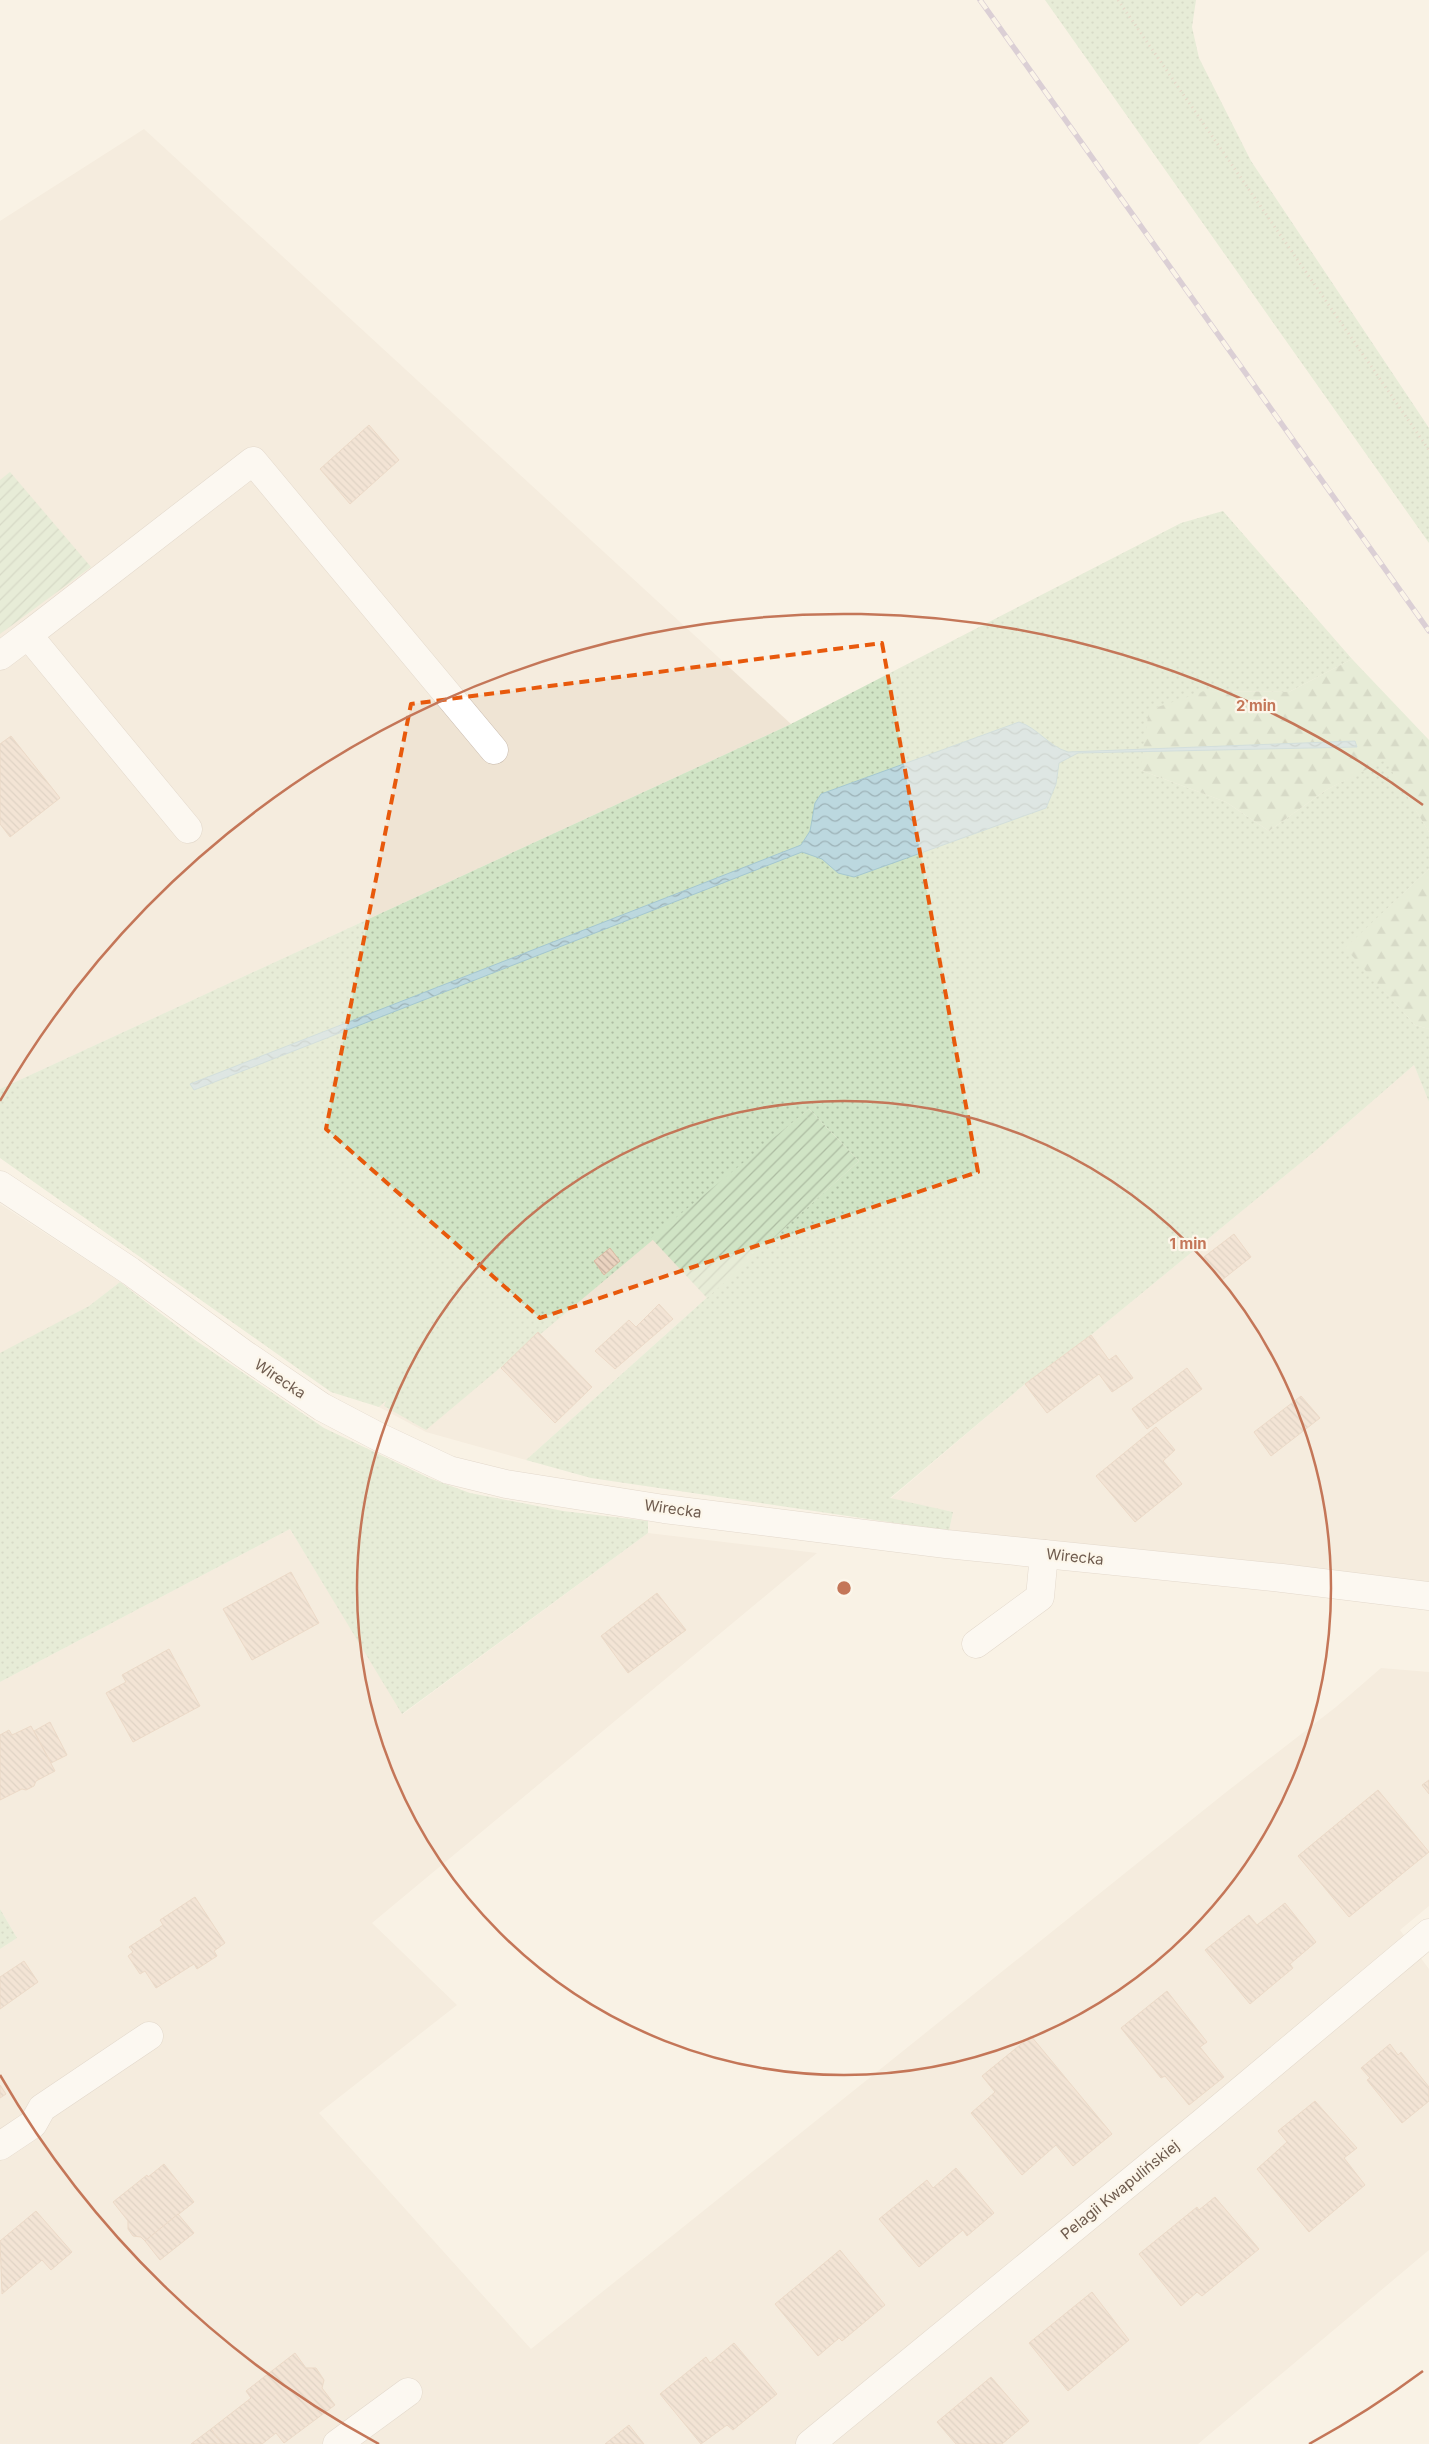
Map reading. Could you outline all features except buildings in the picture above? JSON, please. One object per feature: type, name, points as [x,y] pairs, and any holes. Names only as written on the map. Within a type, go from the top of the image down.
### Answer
[{"type":"street","points":[[0,656],[253,461],[494,750]]},
{"type":"street","points":[[28,636],[188,828]]},
{"type":"street","name":"Wirecka","points":[[0,1185],[130,1271],[244,1354],[322,1407],[380,1438],[449,1470],[506,1484],[664,1509],[946,1544],[1282,1578],[1429,1596]]},
{"type":"street","points":[[976,1644],[1040,1597],[1044,1554]]},
{"type":"street","name":"Pelagii Kwapulińskiej","points":[[810,2444],[1202,2123],[1429,1933]]},
{"type":"street","points":[[0,2146],[33,2124],[42,2108],[149,2036]]},
{"type":"street","points":[[336,2444],[408,2392]]},
{"type":"path","points":[[1118,0],[1429,450]]},
{"type":"highlighted area","points":[[882,643],[978,1172],[540,1318],[326,1129],[411,704]]},
{"type":"shaded area","points":[[144,129],[791,724],[0,1089],[0,221]]},
{"type":"shaded area","points":[[1414,1065],[1429,1102],[1429,1585],[949,1531],[953,1512],[890,1499],[1025,1384],[1091,1335],[1315,1151]]},
{"type":"shaded area","points":[[776,1075],[859,1161],[526,1460],[426,1432],[379,1407]]},
{"type":"shaded area","points":[[0,1204],[120,1282],[89,1306],[0,1354]]},
{"type":"shaded area","points":[[290,1529],[403,1714],[648,1533],[817,1553],[372,1923],[457,2005],[319,2113],[531,2349],[1225,1793],[1336,1707],[1381,1668],[1429,1672],[1429,1906],[1400,1930],[1429,1969],[1429,2250],[1198,2444],[0,2444],[0,1949],[17,1938],[0,1909],[0,1682]]},
{"type":"green space","points":[[1045,0],[1196,0],[1192,27],[1199,58],[1251,161],[1429,428],[1429,543]]},
{"type":"green space","points":[[10,472],[91,567],[0,634],[0,480]]},
{"type":"green space","points":[[1223,511],[1352,659],[1289,692],[1205,691],[1140,770],[1226,802],[1269,831],[1326,790],[1385,759],[1429,832],[1429,869],[1346,948],[1415,1025],[1429,1029],[1429,1102],[1414,1065],[1315,1151],[1091,1335],[1025,1384],[890,1498],[953,1512],[949,1531],[591,1478],[526,1460],[859,1161],[809,1109],[426,1430],[384,1406],[386,1401],[379,1407],[331,1392],[0,1158],[0,1089],[791,724],[1181,523]]},
{"type":"green space","points":[[1352,659],[1429,740],[1429,832],[1385,760],[1326,790],[1269,831],[1226,802],[1140,770],[1149,710],[1205,691],[1289,692]]},
{"type":"green space","points":[[1429,869],[1429,1029],[1415,1025],[1345,948]]},
{"type":"green space","points":[[809,1109],[859,1161],[707,1298],[651,1238]]},
{"type":"green space","points":[[120,1282],[195,1340],[324,1428],[429,1478],[470,1493],[563,1511],[648,1521],[648,1533],[402,1714],[290,1529],[0,1682],[0,1353],[89,1306]]},
{"type":"green space","points":[[0,1909],[17,1938],[0,1949]]},
{"type":"water","points":[[1019,722],[1032,728],[1055,746],[1068,752],[1355,741],[1357,747],[1078,753],[1059,763],[1056,784],[1046,808],[854,877],[838,873],[822,859],[802,852],[194,1090],[190,1084],[801,845],[810,831],[815,803],[821,794]]},
{"type":"railway","points":[[980,0],[1429,631]]}]
